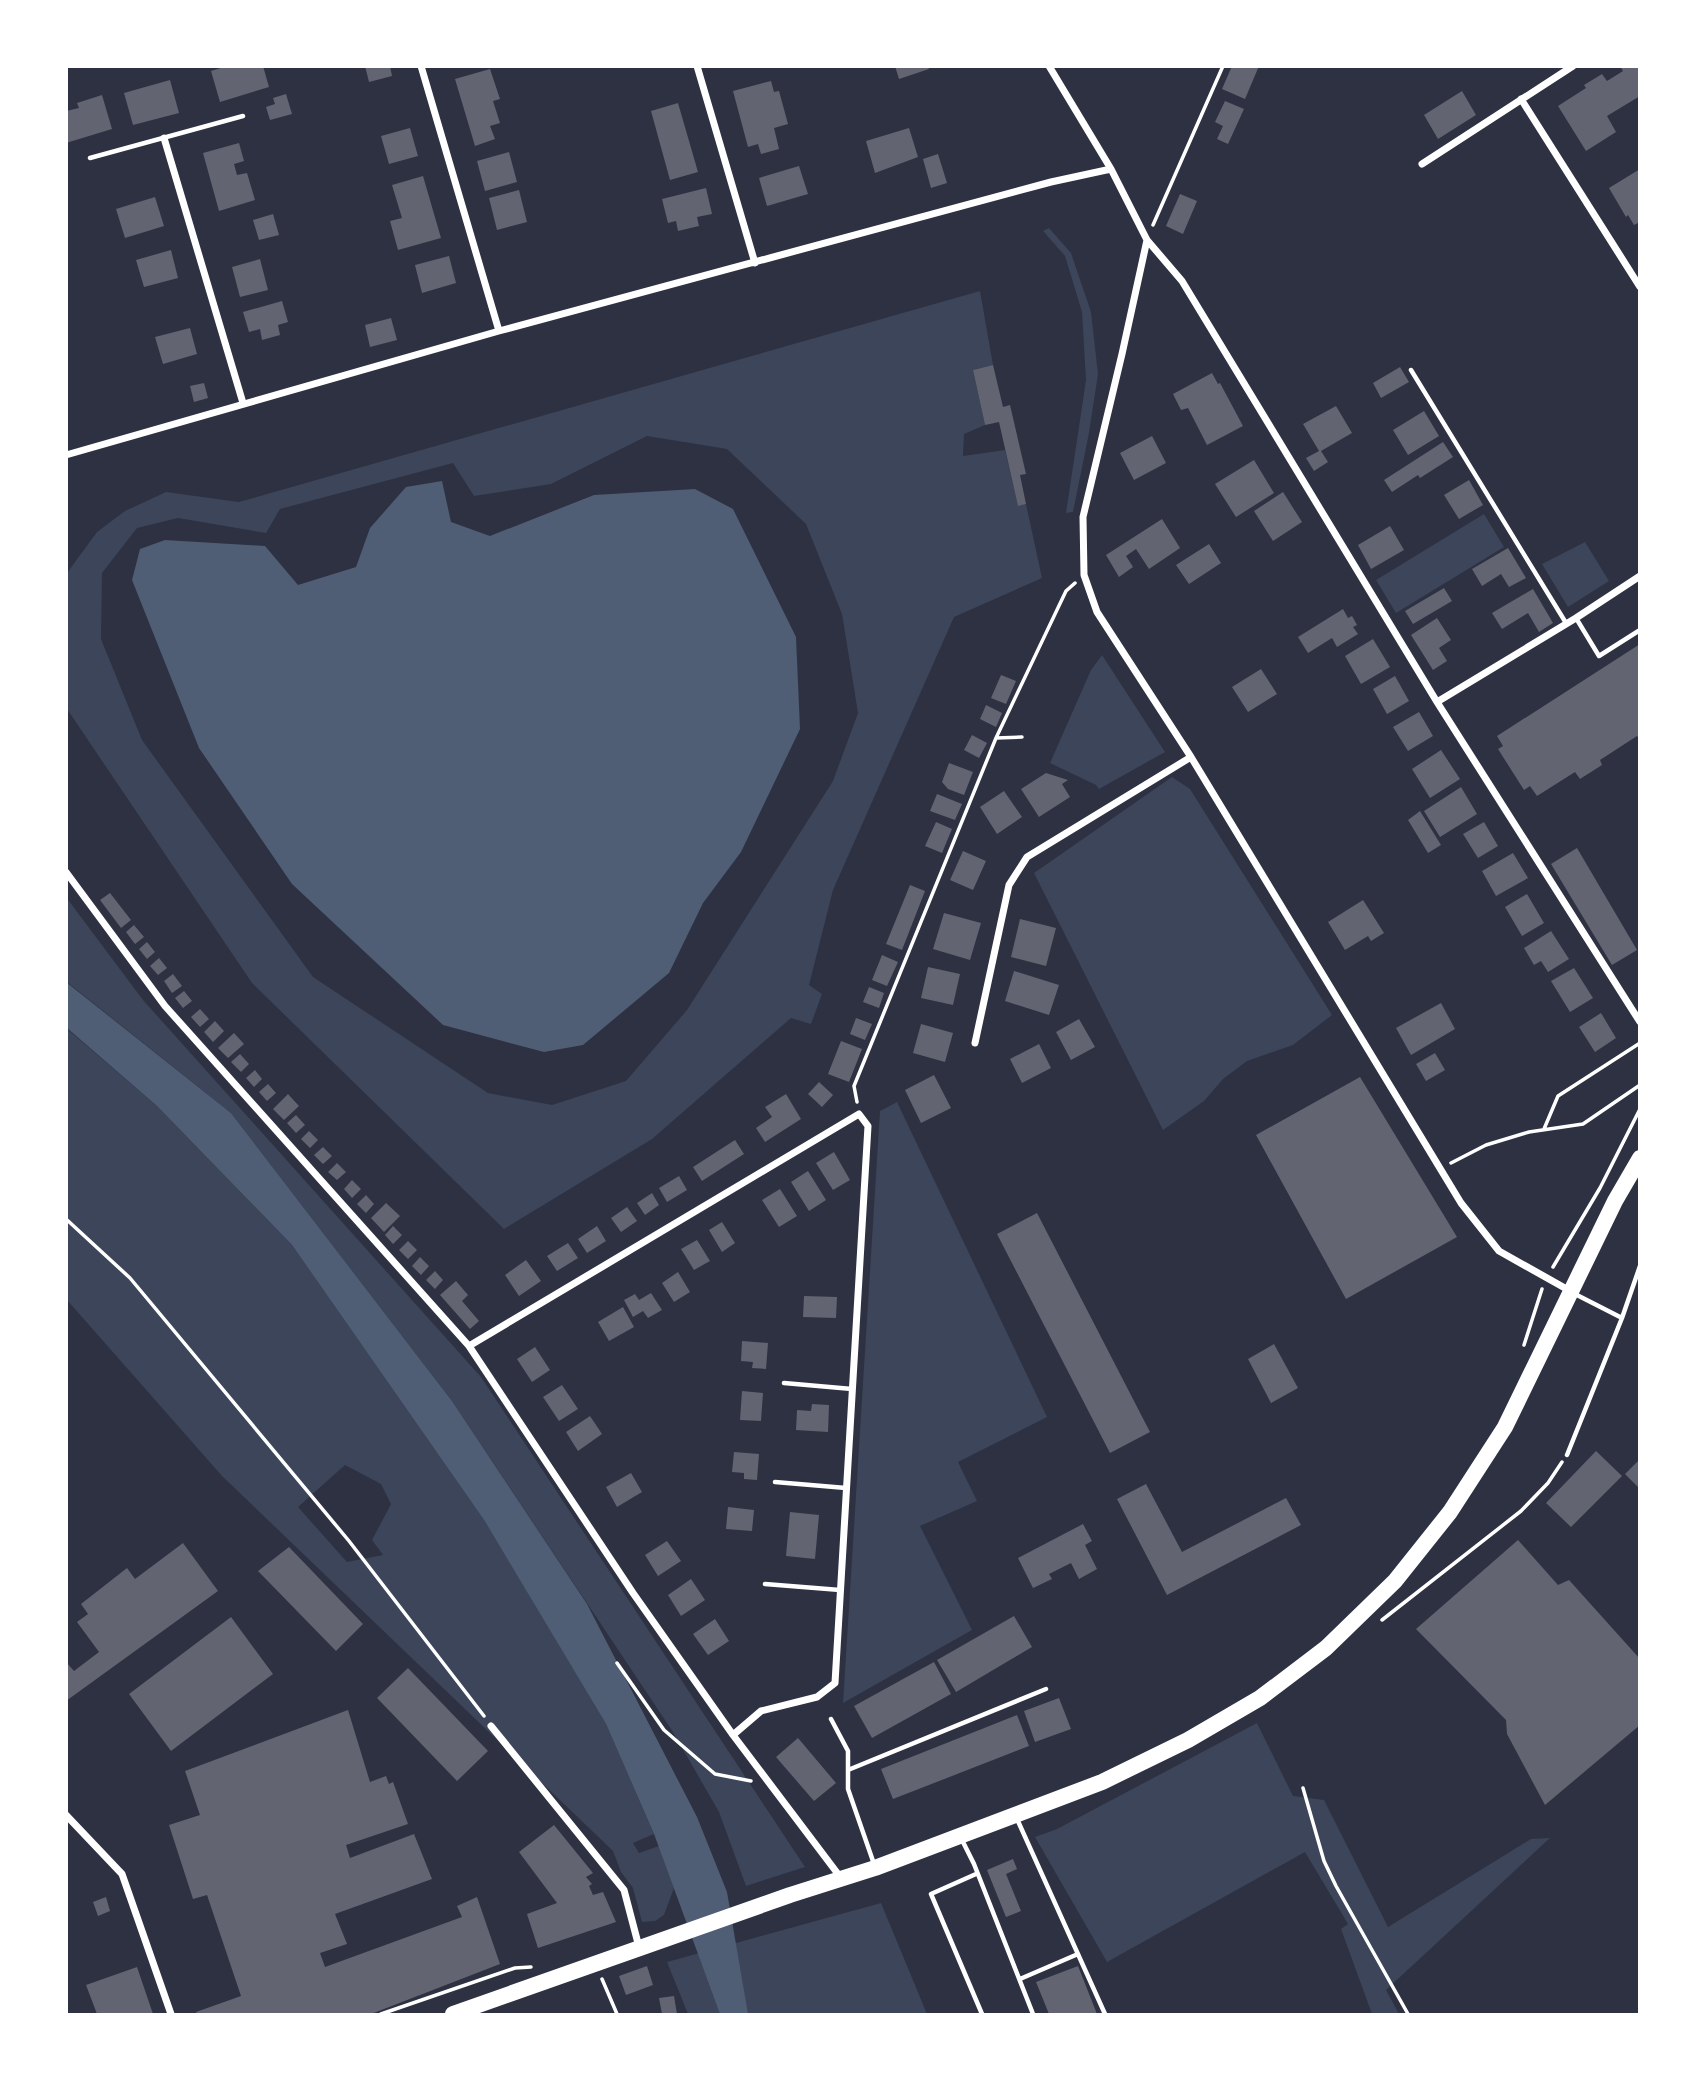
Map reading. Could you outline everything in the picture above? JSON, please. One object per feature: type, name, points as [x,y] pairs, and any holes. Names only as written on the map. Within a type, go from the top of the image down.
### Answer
[{"type":"main road","points":[[462,2013],[790,1895],[875,1868],[1102,1782],[1220,1723],[1260,1699],[1326,1648],[1395,1581],[1450,1512],[1505,1427],[1615,1201],[1640,1158]]},
{"type":"street","points":[[421,66],[499,331]]},
{"type":"street","points":[[697,66],[755,263]]},
{"type":"street","points":[[1049,66],[1111,169],[1147,240],[1182,281],[1437,702],[1640,1022]]},
{"type":"street","points":[[1422,164],[1573,66]]},
{"type":"street","points":[[1521,99],[1640,287]]},
{"type":"street","points":[[164,138],[243,403]]},
{"type":"street","points":[[66,455],[499,331],[1051,182],[1111,169]]},
{"type":"street","points":[[1147,240],[1083,517],[1084,575],[1097,612],[1191,757],[1461,1203],[1499,1251],[1572,1292]]},
{"type":"street","points":[[1437,702],[1640,576]]},
{"type":"street","points":[[975,1043],[1009,885],[1027,857],[1191,757]]},
{"type":"street","points":[[66,872],[165,1006],[469,1346],[633,1593],[733,1735],[841,1878]]},
{"type":"street","points":[[469,1346],[859,1114],[868,1126],[835,1684],[817,1697],[761,1711],[733,1735]]},
{"type":"street","points":[[491,1726],[624,1890],[646,1946]]},
{"type":"street","points":[[66,1815],[122,1874],[172,2014]]},
{"type":"lane","points":[[90,158],[243,116]]},
{"type":"lane","points":[[1411,369],[1566,624]]},
{"type":"lane","points":[[1576,618],[1599,656],[1640,630]]},
{"type":"lane","points":[[1567,1455],[1640,1266]]},
{"type":"lane","points":[[1572,1292],[1622,1318]]},
{"type":"lane","points":[[784,1383],[852,1389]]},
{"type":"lane","points":[[775,1482],[846,1488]]},
{"type":"lane","points":[[765,1584],[840,1590]]},
{"type":"lane","points":[[848,1770],[1046,1689]]},
{"type":"lane","points":[[831,1719],[848,1751],[848,1788],[875,1868]]},
{"type":"lane","points":[[1015,1815],[1105,2014]]},
{"type":"lane","points":[[960,1836],[974,1864],[1033,2014]]},
{"type":"lane","points":[[976,1874],[931,1894],[982,2014]]},
{"type":"lane","points":[[1020,1979],[1078,1954]]},
{"type":"path","points":[[1147,240],[1223,66]]},
{"type":"path","points":[[859,1114],[854,1086],[996,738],[1066,591],[1084,575]]},
{"type":"path","points":[[996,738],[1022,737]]},
{"type":"path","points":[[1544,1129],[1558,1097],[1640,1043]]},
{"type":"path","points":[[1440,1168],[1486,1145],[1529,1132],[1583,1124],[1640,1085]]},
{"type":"path","points":[[1522,1350],[1546,1277],[1581,1221],[1640,1109]]},
{"type":"path","points":[[66,1219],[130,1278],[148,1299],[349,1541],[491,1726]]},
{"type":"path","points":[[617,1664],[664,1730],[715,1774],[771,1785]]},
{"type":"path","points":[[1303,1788],[1324,1861],[1408,2014]]},
{"type":"path","points":[[593,1965],[617,2014]]},
{"type":"path","points":[[381,2014],[478,1981]]},
{"type":"shaded area","points":[[1049,228],[1071,253],[1091,312],[1098,374],[1073,512],[1066,513],[1086,380],[1082,312],[1065,256],[1043,231]]},
{"type":"shaded area","points":[[980,291],[993,365],[973,370],[985,425],[964,434],[963,456],[1005,450],[1018,505],[1026,504],[1042,578],[954,617],[833,890],[809,985],[822,994],[811,1024],[791,1018],[652,1139],[504,1229],[252,983],[67,709],[67,573],[97,532],[125,511],[166,492],[239,502]],"holes":[[[647,436],[727,449],[806,524],[842,614],[858,713],[833,781],[687,1010],[626,1081],[552,1105],[488,1093],[313,977],[142,740],[101,639],[102,573],[137,528],[178,518],[266,533],[280,509],[453,463],[474,496],[551,484]]]},
{"type":"shaded area","points":[[442,481],[451,522],[490,536],[594,495],[695,489],[733,509],[796,637],[800,729],[741,852],[703,903],[669,973],[583,1045],[544,1052],[443,1025],[292,884],[199,748],[132,580],[140,549],[165,540],[265,546],[298,585],[356,567],[370,528],[406,487]]},
{"type":"shaded area","points":[[1484,514],[1504,547],[1396,613],[1376,580]]},
{"type":"shaded area","points":[[1585,542],[1609,581],[1568,607],[1542,564]]},
{"type":"shaded area","points":[[1102,655],[1165,752],[1099,789],[1096,785],[1050,763],[1091,670]]},
{"type":"shaded area","points":[[1172,777],[1190,789],[1332,1015],[1293,1045],[1247,1061],[1223,1079],[1204,1101],[1163,1130],[1034,873]]},
{"type":"shaded area","points":[[66,897],[143,1000],[481,1377],[805,1867],[746,1886],[719,1812],[673,1732],[452,1401],[231,1113],[67,982]]},
{"type":"shaded area","points":[[66,982],[231,1113],[452,1401],[587,1604],[697,1817],[727,1892],[748,2014],[720,2014],[654,1834],[606,1724],[484,1520],[292,1245],[157,1106],[67,1028]]},
{"type":"shaded area","points":[[66,1028],[157,1106],[292,1245],[484,1520],[606,1724],[654,1834],[633,1843],[639,1853],[659,1846],[674,1888],[664,1915],[655,1921],[642,1922],[633,1888],[621,1872],[613,1851],[222,1476],[67,1300]],"holes":[[[345,1465],[381,1484],[391,1504],[372,1540],[383,1555],[347,1562],[298,1507]]]},
{"type":"shaded area","points":[[897,1102],[1047,1417],[958,1462],[977,1501],[920,1526],[972,1630],[843,1703],[880,1111]]},
{"type":"shaded area","points":[[1257,1723],[1293,1796],[1324,1800],[1388,1927],[1531,1839],[1550,1838],[1386,1990],[1399,2014],[1372,2014],[1341,1929],[1348,1924],[1305,1852],[1107,1962],[1035,1837],[1057,1829]]},
{"type":"shaded area","points":[[881,1903],[927,2014],[688,2014],[667,1962]]},
{"type":"building","points":[[227,66],[263,66],[269,87],[220,102],[211,71]]},
{"type":"building","points":[[365,66],[390,66],[392,76],[369,82]]},
{"type":"building","points":[[895,66],[928,66],[929,69],[899,79]]},
{"type":"building","points":[[1232,66],[1259,66],[1245,99],[1222,89]]},
{"type":"building","points":[[1620,66],[1640,66],[1640,96],[1607,116],[1616,132],[1586,151],[1558,106],[1602,74],[1607,81],[1623,71]]},
{"type":"building","points":[[490,69],[500,99],[493,101],[500,123],[490,126],[495,139],[475,146],[455,79]]},
{"type":"building","points":[[170,80],[179,113],[133,125],[124,93]]},
{"type":"building","points":[[771,81],[774,92],[779,91],[788,124],[774,128],[779,149],[761,154],[758,144],[748,147],[733,91]]},
{"type":"building","points":[[1462,91],[1476,115],[1438,139],[1424,115]]},
{"type":"building","points":[[286,94],[292,114],[270,120],[266,107],[275,104],[273,98]]},
{"type":"building","points":[[102,95],[112,129],[66,143],[66,111],[79,108],[77,103]]},
{"type":"building","points":[[1225,101],[1244,109],[1228,144],[1217,139],[1223,126],[1215,122]]},
{"type":"building","points":[[678,103],[698,172],[670,180],[651,111]]},
{"type":"building","points":[[410,128],[418,156],[389,164],[381,136]]},
{"type":"building","points":[[909,128],[918,157],[875,173],[866,141]]},
{"type":"building","points":[[239,143],[244,161],[234,164],[237,175],[247,173],[255,200],[219,211],[203,153]]},
{"type":"building","points":[[509,152],[517,182],[485,191],[477,161]]},
{"type":"building","points":[[938,154],[947,183],[931,188],[923,159]]},
{"type":"building","points":[[799,166],[808,194],[767,206],[759,178]]},
{"type":"building","points":[[1640,169],[1640,222],[1634,225],[1628,215],[1626,217],[1609,188]]},
{"type":"building","points":[[423,176],[441,238],[398,250],[390,221],[402,218],[392,185]]},
{"type":"building","points":[[706,188],[712,214],[697,217],[699,226],[678,231],[676,221],[668,223],[662,199]]},
{"type":"building","points":[[519,190],[527,222],[497,230],[489,198]]},
{"type":"building","points":[[1180,194],[1197,201],[1183,234],[1166,226]]},
{"type":"building","points":[[155,197],[164,226],[125,238],[116,209]]},
{"type":"building","points":[[273,214],[279,235],[259,240],[253,220]]},
{"type":"building","points":[[171,250],[178,278],[144,287],[136,260]]},
{"type":"building","points":[[449,256],[456,283],[422,293],[415,265]]},
{"type":"building","points":[[260,259],[268,290],[240,297],[232,267]]},
{"type":"building","points":[[282,301],[288,322],[278,325],[280,335],[262,340],[260,329],[249,332],[243,312]]},
{"type":"building","points":[[391,318],[397,340],[370,347],[365,325]]},
{"type":"building","points":[[190,328],[197,354],[163,364],[155,337]]},
{"type":"building","points":[[993,365],[1003,407],[1010,405],[1026,474],[1020,475],[1026,504],[1018,506],[999,422],[985,425],[973,370]]},
{"type":"building","points":[[1400,367],[1409,382],[1381,398],[1373,383]]},
{"type":"building","points":[[1212,373],[1243,426],[1207,445],[1188,408],[1181,410],[1173,394]]},
{"type":"building","points":[[204,383],[208,398],[194,402],[190,386]]},
{"type":"building","points":[[1336,406],[1352,433],[1321,451],[1328,462],[1314,471],[1306,458],[1319,451],[1303,424]]},
{"type":"building","points":[[1424,411],[1439,436],[1408,455],[1393,430]]},
{"type":"building","points":[[1152,436],[1166,463],[1134,480],[1120,453]]},
{"type":"building","points":[[1443,442],[1453,457],[1392,492],[1384,480]]},
{"type":"building","points":[[1254,460],[1274,493],[1236,517],[1215,484]]},
{"type":"building","points":[[1469,480],[1483,505],[1459,519],[1444,495]]},
{"type":"building","points":[[1283,492],[1302,522],[1273,541],[1254,511]]},
{"type":"building","points":[[1162,519],[1180,548],[1149,569],[1136,549],[1126,556],[1133,567],[1119,577],[1106,555]]},
{"type":"building","points":[[1390,526],[1404,550],[1371,569],[1358,545]]},
{"type":"building","points":[[1209,544],[1221,563],[1189,584],[1176,565]]},
{"type":"building","points":[[1508,548],[1526,578],[1509,587],[1501,574],[1482,586],[1472,569]]},
{"type":"building","points":[[1444,588],[1452,601],[1413,624],[1405,611]]},
{"type":"building","points":[[1533,589],[1553,623],[1539,632],[1528,613],[1502,629],[1492,613]]},
{"type":"building","points":[[1343,609],[1348,618],[1352,616],[1357,625],[1353,627],[1358,634],[1337,647],[1332,638],[1308,653],[1298,637]]},
{"type":"building","points":[[1437,618],[1451,640],[1439,648],[1447,661],[1433,670],[1411,635]]},
{"type":"building","points":[[1373,639],[1390,667],[1361,684],[1345,656]]},
{"type":"building","points":[[1640,644],[1640,740],[1637,736],[1600,760],[1602,765],[1580,779],[1575,772],[1537,796],[1530,786],[1524,790],[1498,749],[1503,746],[1497,736]]},
{"type":"building","points":[[1261,669],[1277,694],[1248,712],[1232,687]]},
{"type":"building","points":[[1001,675],[1016,681],[1006,704],[991,698]]},
{"type":"building","points":[[1395,676],[1409,701],[1387,714],[1373,689]]},
{"type":"building","points":[[986,705],[1002,713],[996,727],[980,719]]},
{"type":"building","points":[[1419,712],[1433,736],[1408,751],[1393,727]]},
{"type":"building","points":[[972,735],[987,743],[979,758],[964,750]]},
{"type":"building","points":[[1441,750],[1460,779],[1430,798],[1412,769]]},
{"type":"building","points":[[949,763],[973,772],[964,795],[948,789],[942,782]]},
{"type":"building","points":[[1046,773],[1068,780],[1062,784],[1070,797],[1039,817],[1021,789]]},
{"type":"building","points":[[1461,787],[1477,814],[1440,837],[1424,811]]},
{"type":"building","points":[[1004,791],[1022,817],[997,834],[980,807]]},
{"type":"building","points":[[937,794],[962,804],[955,820],[930,811]]},
{"type":"building","points":[[1420,811],[1441,845],[1428,853],[1408,820]]},
{"type":"building","points":[[936,822],[952,829],[942,853],[925,846]]},
{"type":"building","points":[[1484,822],[1498,846],[1478,858],[1463,834]]},
{"type":"building","points":[[1577,848],[1637,950],[1612,965],[1551,864]]},
{"type":"building","points":[[963,851],[986,861],[973,890],[950,880]]},
{"type":"building","points":[[1513,853],[1528,878],[1496,896],[1482,871]]},
{"type":"building","points":[[910,885],[925,891],[902,950],[886,944]]},
{"type":"building","points":[[110,893],[131,920],[121,928],[100,900]]},
{"type":"building","points":[[1527,894],[1544,923],[1522,936],[1505,907]]},
{"type":"building","points":[[1363,900],[1384,933],[1371,941],[1368,936],[1345,950],[1328,922]]},
{"type":"building","points":[[944,913],[981,923],[970,960],[933,949]]},
{"type":"building","points":[[1020,919],[1056,928],[1046,966],[1011,957]]},
{"type":"building","points":[[134,925],[144,937],[135,944],[126,932]]},
{"type":"building","points":[[1551,931],[1569,959],[1548,972],[1541,961],[1534,965],[1524,948]]},
{"type":"building","points":[[147,942],[155,952],[147,959],[139,949]]},
{"type":"building","points":[[882,955],[898,962],[887,986],[872,980]]},
{"type":"building","points":[[159,958],[167,968],[158,975],[150,966]]},
{"type":"building","points":[[928,967],[960,974],[953,1005],[921,998]]},
{"type":"building","points":[[1574,968],[1593,998],[1570,1012],[1551,981]]},
{"type":"building","points":[[1014,971],[1059,985],[1049,1015],[1005,1001]]},
{"type":"building","points":[[173,974],[182,986],[172,993],[164,981]]},
{"type":"building","points":[[869,987],[884,993],[879,1008],[863,1002]]},
{"type":"building","points":[[184,991],[192,1001],[183,1008],[175,998]]},
{"type":"building","points":[[1441,1003],[1455,1029],[1411,1055],[1396,1028]]},
{"type":"building","points":[[200,1009],[209,1019],[200,1027],[191,1017]]},
{"type":"building","points":[[1601,1013],[1616,1038],[1595,1052],[1579,1027]]},
{"type":"building","points":[[856,1018],[872,1024],[865,1040],[850,1034]]},
{"type":"building","points":[[1079,1019],[1095,1047],[1071,1060],[1056,1032]]},
{"type":"building","points":[[215,1021],[224,1031],[213,1042],[204,1032]]},
{"type":"building","points":[[921,1024],[953,1033],[945,1062],[913,1053]]},
{"type":"building","points":[[234,1033],[244,1044],[228,1058],[218,1048]]},
{"type":"building","points":[[841,1041],[862,1049],[849,1082],[828,1074]]},
{"type":"building","points":[[1039,1044],[1051,1068],[1022,1083],[1010,1059]]},
{"type":"building","points":[[1435,1053],[1445,1070],[1426,1081],[1416,1064]]},
{"type":"building","points":[[240,1054],[249,1064],[241,1072],[231,1062]]},
{"type":"building","points":[[255,1070],[262,1079],[254,1087],[246,1078]]},
{"type":"building","points":[[934,1075],[951,1108],[921,1123],[905,1090]]},
{"type":"building","points":[[1360,1077],[1457,1237],[1346,1299],[1256,1135]]},
{"type":"building","points":[[819,1082],[833,1095],[822,1107],[808,1094]]},
{"type":"building","points":[[268,1084],[276,1093],[267,1101],[259,1092]]},
{"type":"building","points":[[288,1094],[299,1106],[284,1120],[273,1109]]},
{"type":"building","points":[[786,1094],[801,1119],[765,1142],[756,1128],[772,1117],[765,1107]]},
{"type":"building","points":[[296,1115],[305,1125],[296,1133],[287,1123]]},
{"type":"building","points":[[309,1131],[318,1140],[310,1148],[301,1139]]},
{"type":"building","points":[[735,1140],[744,1154],[702,1181],[693,1167]]},
{"type":"building","points":[[323,1147],[332,1156],[323,1164],[314,1155]]},
{"type":"building","points":[[834,1152],[850,1180],[833,1190],[816,1163]]},
{"type":"building","points":[[337,1163],[346,1172],[337,1180],[328,1172]]},
{"type":"building","points":[[808,1171],[826,1200],[809,1211],[791,1182]]},
{"type":"building","points":[[679,1176],[687,1190],[667,1202],[659,1188]]},
{"type":"building","points":[[352,1180],[361,1189],[352,1198],[344,1189]]},
{"type":"building","points":[[780,1189],[797,1216],[779,1227],[762,1200]]},
{"type":"building","points":[[652,1193],[659,1205],[645,1215],[637,1203]]},
{"type":"building","points":[[366,1195],[374,1204],[366,1213],[357,1204]]},
{"type":"building","points":[[386,1203],[400,1216],[384,1232],[371,1218]]},
{"type":"building","points":[[627,1207],[637,1221],[621,1232],[611,1218]]},
{"type":"building","points":[[1037,1213],[1150,1432],[1110,1453],[997,1234]]},
{"type":"building","points":[[722,1222],[735,1243],[722,1252],[709,1230]]},
{"type":"building","points":[[393,1226],[402,1235],[393,1244],[385,1235]]},
{"type":"building","points":[[597,1226],[606,1241],[587,1253],[578,1239]]},
{"type":"building","points":[[697,1240],[710,1261],[694,1270],[681,1249]]},
{"type":"building","points":[[408,1241],[417,1250],[408,1259],[399,1250]]},
{"type":"building","points":[[568,1243],[578,1258],[557,1271],[547,1256]]},
{"type":"building","points":[[420,1257],[429,1266],[421,1275],[412,1266]]},
{"type":"building","points":[[526,1260],[541,1281],[519,1296],[505,1275]]},
{"type":"building","points":[[435,1271],[443,1280],[435,1289],[426,1280]]},
{"type":"building","points":[[678,1272],[690,1292],[674,1302],[662,1283]]},
{"type":"building","points":[[456,1281],[468,1295],[462,1301],[479,1321],[470,1329],[440,1295]]},
{"type":"building","points":[[651,1293],[662,1310],[648,1318],[643,1311],[633,1317],[624,1300],[635,1294],[639,1300]]},
{"type":"building","points":[[804,1296],[837,1297],[836,1318],[803,1317]]},
{"type":"building","points":[[623,1307],[634,1327],[609,1341],[598,1322]]},
{"type":"building","points":[[742,1341],[768,1343],[766,1369],[752,1368],[753,1362],[741,1361]]},
{"type":"building","points":[[1274,1344],[1298,1388],[1271,1403],[1248,1359]]},
{"type":"building","points":[[535,1347],[550,1370],[532,1382],[517,1359]]},
{"type":"building","points":[[562,1385],[578,1409],[559,1421],[543,1397]]},
{"type":"building","points":[[742,1391],[763,1393],[761,1421],[740,1420]]},
{"type":"building","points":[[812,1404],[829,1405],[828,1432],[796,1430],[797,1410],[811,1411]]},
{"type":"building","points":[[590,1416],[602,1434],[578,1451],[566,1432]]},
{"type":"building","points":[[1596,1451],[1622,1476],[1571,1527],[1546,1503]]},
{"type":"building","points":[[734,1452],[759,1454],[757,1480],[744,1479],[744,1473],[732,1472]]},
{"type":"building","points":[[1640,1459],[1640,1489],[1625,1474]]},
{"type":"building","points":[[631,1473],[642,1492],[617,1507],[606,1487]]},
{"type":"building","points":[[1146,1484],[1182,1552],[1286,1498],[1301,1525],[1167,1595],[1117,1499]]},
{"type":"building","points":[[728,1507],[754,1510],[752,1531],[726,1529]]},
{"type":"building","points":[[790,1512],[819,1515],[815,1559],[786,1556]]},
{"type":"building","points":[[1083,1524],[1092,1541],[1085,1545],[1097,1569],[1079,1579],[1071,1563],[1049,1574],[1052,1579],[1033,1588],[1018,1558]]},
{"type":"building","points":[[1518,1540],[1558,1585],[1569,1580],[1640,1659],[1640,1725],[1545,1805],[1507,1734],[1506,1720],[1416,1629]]},
{"type":"building","points":[[667,1541],[681,1561],[658,1576],[645,1555]]},
{"type":"building","points":[[183,1543],[218,1591],[66,1701],[66,1662],[74,1671],[99,1652],[77,1622],[88,1614],[81,1604],[127,1568],[135,1579]]},
{"type":"building","points":[[289,1547],[363,1624],[336,1651],[258,1571]]},
{"type":"building","points":[[691,1579],[705,1600],[681,1616],[668,1595]]},
{"type":"building","points":[[1014,1616],[1032,1647],[956,1692],[937,1660]]},
{"type":"building","points":[[231,1617],[273,1674],[171,1751],[129,1694]]},
{"type":"building","points":[[715,1619],[729,1641],[708,1655],[693,1634]]},
{"type":"building","points":[[934,1662],[951,1694],[872,1738],[854,1706]]},
{"type":"building","points":[[408,1668],[488,1751],[457,1781],[377,1698]]},
{"type":"building","points":[[1059,1698],[1071,1729],[1035,1742],[1024,1711]]},
{"type":"building","points":[[348,1710],[370,1782],[386,1776],[389,1784],[393,1782],[408,1824],[346,1845],[350,1858],[414,1834],[432,1879],[335,1914],[347,1944],[320,1953],[325,1967],[462,1917],[457,1906],[477,1897],[500,1964],[371,2014],[197,2014],[196,2012],[241,1996],[207,1895],[193,1899],[169,1825],[200,1815],[185,1771]]},
{"type":"building","points":[[1017,1715],[1029,1746],[893,1799],[881,1769]]},
{"type":"building","points":[[798,1738],[836,1783],[814,1801],[776,1757]]},
{"type":"building","points":[[554,1825],[593,1873],[586,1877],[592,1884],[589,1886],[593,1895],[603,1892],[616,1922],[538,1948],[527,1914],[557,1903],[519,1852]]},
{"type":"building","points":[[1013,1859],[1017,1869],[1006,1874],[1021,1911],[1006,1917],[987,1870]]},
{"type":"building","points":[[106,1897],[110,1911],[98,1916],[93,1902]]},
{"type":"building","points":[[647,1966],[653,1985],[626,1995],[619,1976]]},
{"type":"building","points":[[1078,1966],[1097,2014],[1049,2014],[1036,1982]]},
{"type":"building","points":[[137,1967],[153,2014],[97,2014],[86,1985]]},
{"type":"building","points":[[674,1996],[677,2014],[662,2014],[659,1998]]}]
